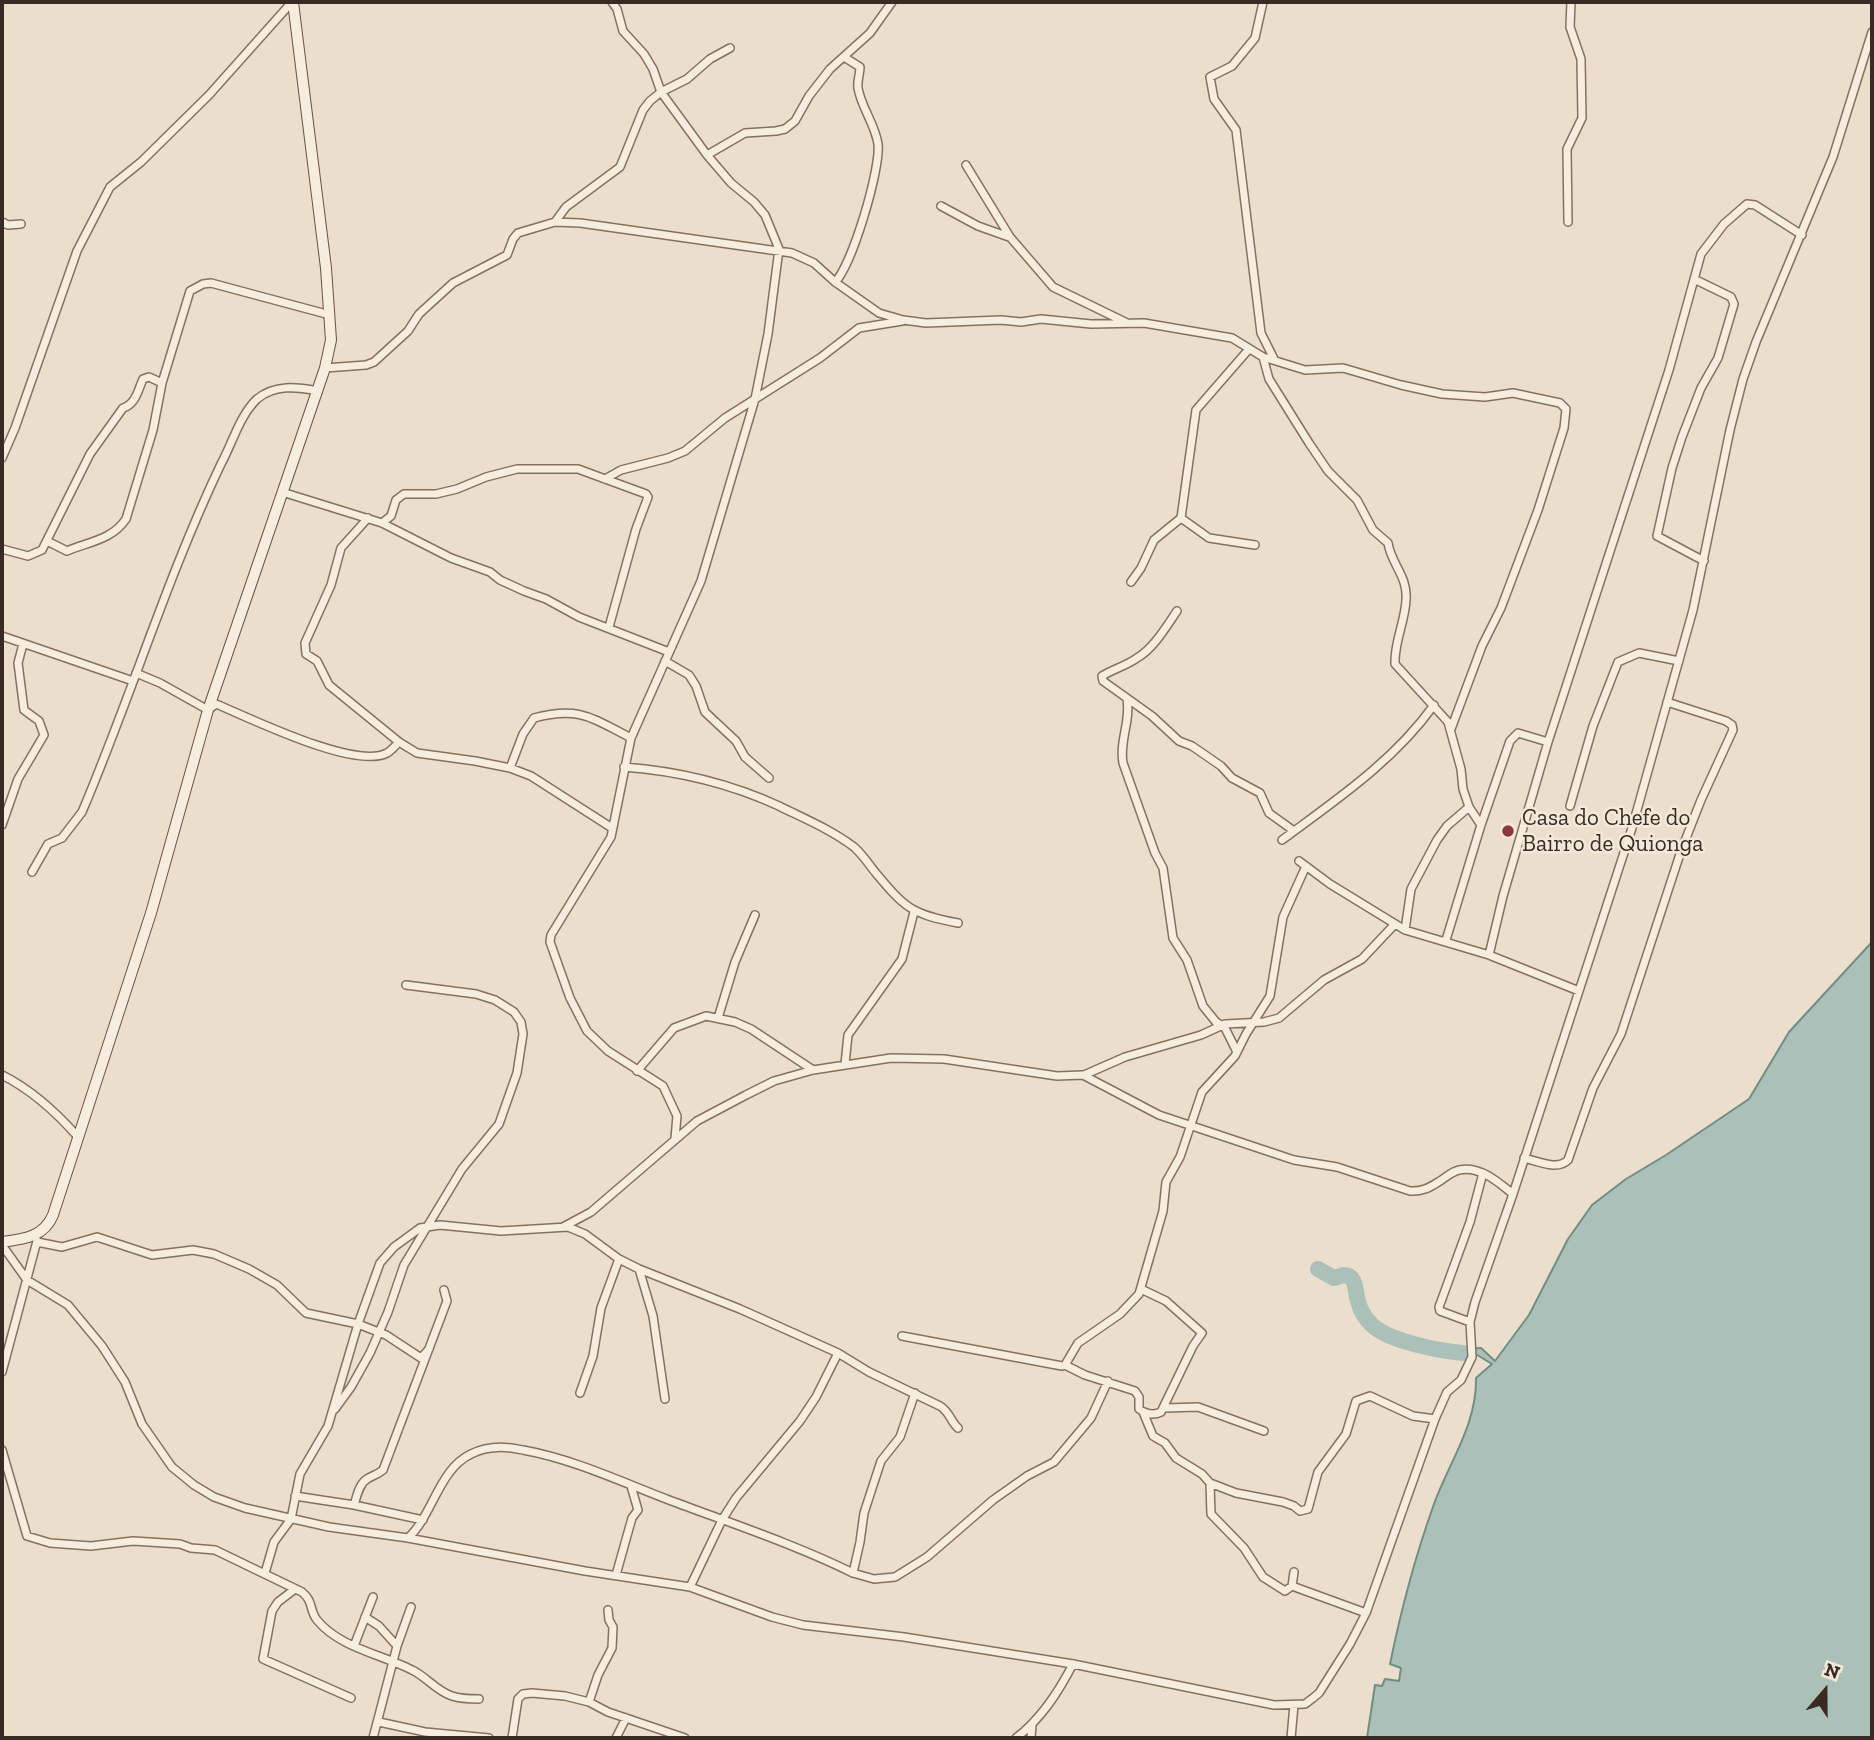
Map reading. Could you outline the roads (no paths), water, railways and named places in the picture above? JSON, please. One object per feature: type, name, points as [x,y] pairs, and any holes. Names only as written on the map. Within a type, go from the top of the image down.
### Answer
[{"type":"main road","points":[[2,1243],[38,1238],[53,1215],[155,900],[208,710],[325,368],[331,340],[330,315],[293,2]]},
{"type":"street","points":[[2,458],[77,251],[110,187],[141,162],[209,95],[293,2]]},
{"type":"street","points":[[612,2],[617,9],[623,31],[633,40],[653,69],[661,92],[707,155],[731,183],[765,215],[779,249],[768,334],[755,398],[701,581],[631,738],[612,828],[603,852],[552,931],[550,942],[570,998],[587,1031],[608,1051],[663,1086],[671,1098],[677,1116],[675,1138]]},
{"type":"street","points":[[707,155],[745,133],[785,129],[795,121],[809,96],[830,69],[870,33],[892,2]]},
{"type":"street","points":[[1263,2],[1255,38],[1232,66],[1210,77],[1214,99],[1236,130],[1261,333],[1274,359]]},
{"type":"street","points":[[1568,222],[1567,149],[1582,118],[1581,59],[1570,27],[1571,2]]},
{"type":"street","points":[[2,1243],[27,1280],[68,1305],[102,1346],[125,1382],[147,1433],[172,1467],[214,1497],[244,1508],[329,1527],[408,1538],[585,1571],[690,1587],[787,1622],[904,1637],[1073,1664],[1274,1705],[1306,1704],[1319,1693],[1366,1613],[1435,1419],[1447,1392],[1461,1380],[1472,1357],[1470,1322],[1475,1302],[1513,1194],[1632,828],[1679,662],[1704,561],[1730,430],[1744,379],[1756,342],[1833,157],[1872,32]]},
{"type":"street","points":[[555,222],[566,207],[620,167],[643,110],[661,92],[687,79],[710,59],[730,48]]},
{"type":"street","points":[[835,282],[844,270],[865,218],[878,148],[858,90],[860,67],[844,58]]},
{"type":"street","points":[[966,165],[1010,237],[1053,287],[1126,322]]},
{"type":"street","points":[[1489,955],[1503,896],[1548,742],[1669,370],[1702,254],[1724,224],[1747,204],[1755,205],[1802,235]]},
{"type":"street","points":[[942,206],[978,226],[1010,237]]},
{"type":"street","points":[[2,222],[8,225],[21,224]]},
{"type":"street","points":[[325,368],[374,362],[408,331],[419,314],[453,284],[507,255],[518,233],[555,222],[779,249],[814,263],[835,282],[879,313],[902,320],[926,323],[1001,320],[1021,322],[1041,319],[1091,324],[1144,323],[1220,335],[1238,341],[1263,357],[1305,370],[1343,368],[1442,394],[1485,397],[1513,393],[1560,403],[1566,410],[1564,428],[1538,510],[1451,729]]},
{"type":"street","points":[[1694,279],[1731,297],[1734,304],[1718,358],[1700,388],[1682,437],[1672,468],[1657,536],[1704,561]]},
{"type":"street","points":[[47,541],[67,551],[94,543],[119,530],[126,519],[190,291],[211,283],[330,315]]},
{"type":"street","points":[[604,480],[621,470],[685,451],[725,418],[820,358],[859,328],[902,320]]},
{"type":"street","points":[[1131,582],[1154,540],[1181,518],[1196,410],[1249,349]]},
{"type":"street","points":[[1263,357],[1269,379],[1309,443],[1328,471],[1357,500],[1373,530],[1388,543],[1404,576],[1406,599],[1395,664],[1434,705],[1451,729],[1463,789],[1469,807],[1481,825]]},
{"type":"street","points":[[2,549],[28,556],[42,550],[90,454],[123,408],[131,405],[143,379],[149,377],[162,383]]},
{"type":"street","points":[[32,872],[48,844],[62,838],[82,812],[179,561],[247,410],[259,397],[284,387],[318,391]]},
{"type":"street","points":[[382,523],[391,516],[396,500],[404,494],[436,494],[507,471],[578,468],[646,494],[648,497],[636,528],[609,627]]},
{"type":"street","points":[[282,492],[382,523],[450,558],[492,573],[500,580],[546,599],[579,617],[669,652]]},
{"type":"street","points":[[368,518],[341,548],[331,585],[305,643],[306,654],[317,661],[328,685],[399,742],[417,753],[510,768],[531,776],[612,828]]},
{"type":"street","points":[[1181,518],[1209,538],[1255,545]]},
{"type":"street","points":[[1177,611],[1144,653],[1136,660],[1102,676],[1103,681],[1152,716],[1179,741],[1192,746],[1216,762],[1233,778],[1260,793],[1269,813],[1294,831]]},
{"type":"street","points":[[3,639],[160,682],[208,710],[216,704],[314,745],[362,757],[386,754],[399,742]]},
{"type":"street","points":[[2,825],[18,779],[44,735],[39,721],[24,710],[18,663],[23,644]]},
{"type":"street","points":[[1570,806],[1593,726],[1618,662],[1639,653],[1679,662]]},
{"type":"street","points":[[665,661],[689,675],[705,712],[769,778]]},
{"type":"street","points":[[1127,699],[1126,726],[1121,750],[1123,763],[1155,853],[1163,868],[1173,938],[1190,967],[1203,1006],[1212,1018],[1223,1026],[1237,1052]]},
{"type":"street","points":[[1524,1158],[1556,1165],[1563,1165],[1568,1160],[1593,1088],[1616,1044],[1630,1008],[1681,851],[1733,730],[1726,720],[1667,702]]},
{"type":"street","points":[[1282,840],[1381,764],[1418,727],[1434,705]]},
{"type":"street","points":[[510,768],[523,734],[534,718],[552,713],[583,714],[631,738]]},
{"type":"street","points":[[1446,940],[1481,825],[1513,736],[1525,733],[1548,742]]},
{"type":"street","points":[[624,767],[657,769],[713,781],[758,796],[811,820],[857,849],[893,894],[914,912],[958,923]]},
{"type":"street","points":[[1405,930],[1410,888],[1447,826],[1469,807]]},
{"type":"street","points":[[1065,1365],[1078,1343],[1132,1304],[1141,1289],[1145,1267],[1163,1211],[1166,1182],[1180,1157],[1202,1091],[1237,1052],[1270,996],[1283,916],[1303,864],[1330,884],[1405,930],[1446,940],[1489,955],[1579,991]]},
{"type":"street","points":[[845,1064],[848,1035],[902,958],[914,912]]},
{"type":"street","points":[[719,1018],[735,962],[755,915]]},
{"type":"street","points":[[563,1227],[591,1212],[697,1121],[774,1081],[813,1070],[891,1058],[944,1059],[1057,1076],[1083,1075],[1125,1057],[1223,1026],[1279,1018],[1324,980],[1362,959],[1395,924]]},
{"type":"street","points":[[331,1414],[351,1387],[379,1332],[404,1265],[462,1169],[499,1124],[517,1073],[523,1034],[521,1022],[514,1012],[495,1000],[444,989],[406,985]]},
{"type":"street","points":[[637,1071],[674,1028],[706,1016],[751,1028],[813,1070]]},
{"type":"street","points":[[2,1075],[20,1084],[41,1101],[78,1138]]},
{"type":"street","points":[[1083,1075],[1158,1115],[1294,1160],[1337,1167],[1410,1192],[1424,1191],[1460,1169],[1483,1173],[1513,1194]]},
{"type":"street","points":[[1470,1322],[1440,1311],[1439,1307],[1470,1222],[1483,1173]]},
{"type":"street","points":[[265,1573],[274,1542],[291,1519],[300,1474],[328,1426],[358,1324],[380,1263],[409,1235],[429,1227],[440,1225],[501,1231],[563,1227],[585,1234],[619,1259],[639,1269],[740,1309],[838,1353],[869,1372],[915,1393],[948,1411],[958,1428]]},
{"type":"street","points":[[2,1372],[38,1238],[62,1247],[97,1237],[152,1255],[193,1250],[214,1254],[277,1285],[306,1313],[358,1324],[379,1332],[421,1358],[429,1349]]},
{"type":"street","points":[[580,1393],[593,1356],[601,1308],[619,1259]]},
{"type":"street","points":[[639,1269],[657,1335],[665,1399]]},
{"type":"street","points":[[1141,1289],[1166,1301],[1202,1333],[1193,1346],[1165,1408],[1156,1415],[1143,1412]]},
{"type":"street","points":[[354,1505],[358,1489],[367,1479],[383,1470],[447,1301],[444,1290]]},
{"type":"street","points":[[902,1336],[1065,1365],[1086,1376],[1108,1381],[1138,1394],[1138,1405],[1153,1436],[1165,1443],[1173,1455],[1202,1474],[1210,1483],[1244,1495],[1283,1502],[1300,1511],[1308,1510],[1318,1472],[1346,1434],[1356,1401],[1370,1396],[1413,1416],[1435,1419]]},
{"type":"street","points":[[690,1587],[722,1520],[736,1498],[800,1421],[816,1397],[838,1353]]},
{"type":"street","points":[[408,1538],[465,1457],[487,1448],[520,1449],[544,1454],[631,1486],[853,1573],[874,1579],[895,1577],[928,1557],[993,1500],[1027,1476],[1054,1462],[1091,1418],[1108,1381]]},
{"type":"street","points":[[853,1573],[864,1513],[881,1461],[900,1437],[915,1393]]},
{"type":"street","points":[[1165,1408],[1198,1407],[1264,1432]]},
{"type":"street","points":[[2,1450],[27,1536],[50,1543],[91,1546],[133,1541],[180,1544],[215,1550],[295,1588],[309,1598],[317,1620],[354,1646],[370,1655],[414,1670],[449,1695],[479,1699]]},
{"type":"street","points":[[1210,1483],[1211,1514],[1244,1548],[1267,1581],[1285,1591],[1292,1586],[1294,1572]]},
{"type":"street","points":[[616,1575],[632,1518],[638,1510],[631,1486]]},
{"type":"street","points":[[295,1496],[423,1520]]},
{"type":"street","points":[[1292,1586],[1366,1613]]},
{"type":"street","points":[[295,1588],[278,1602],[272,1611],[263,1659],[351,1698]]},
{"type":"street","points":[[354,1646],[373,1597]]},
{"type":"street","points":[[373,1738],[397,1646],[411,1607]]},
{"type":"street","points":[[589,1702],[598,1675],[612,1648],[613,1627],[608,1620],[608,1609]]},
{"type":"street","points":[[365,1617],[379,1626],[397,1646]]},
{"type":"street","points":[[1016,1738],[1032,1725],[1061,1687],[1073,1664]]},
{"type":"street","points":[[512,1738],[518,1699],[532,1693],[565,1696],[589,1702],[685,1738]]},
{"type":"street","points":[[1291,1738],[1293,1705]]},
{"type":"street","points":[[617,1738],[626,1718]]},
{"type":"street","points":[[379,1722],[425,1732],[489,1738]]},
{"type":"street","points":[[1031,1738],[1032,1725]]},
{"type":"waterway","points":[[1318,1269],[1334,1278],[1344,1275],[1351,1278],[1361,1311],[1379,1330],[1414,1344],[1463,1353]]},
{"type":"place","name":"Casa do Chefe do Bairro de Quionga","points":[[1508,831]]}]
